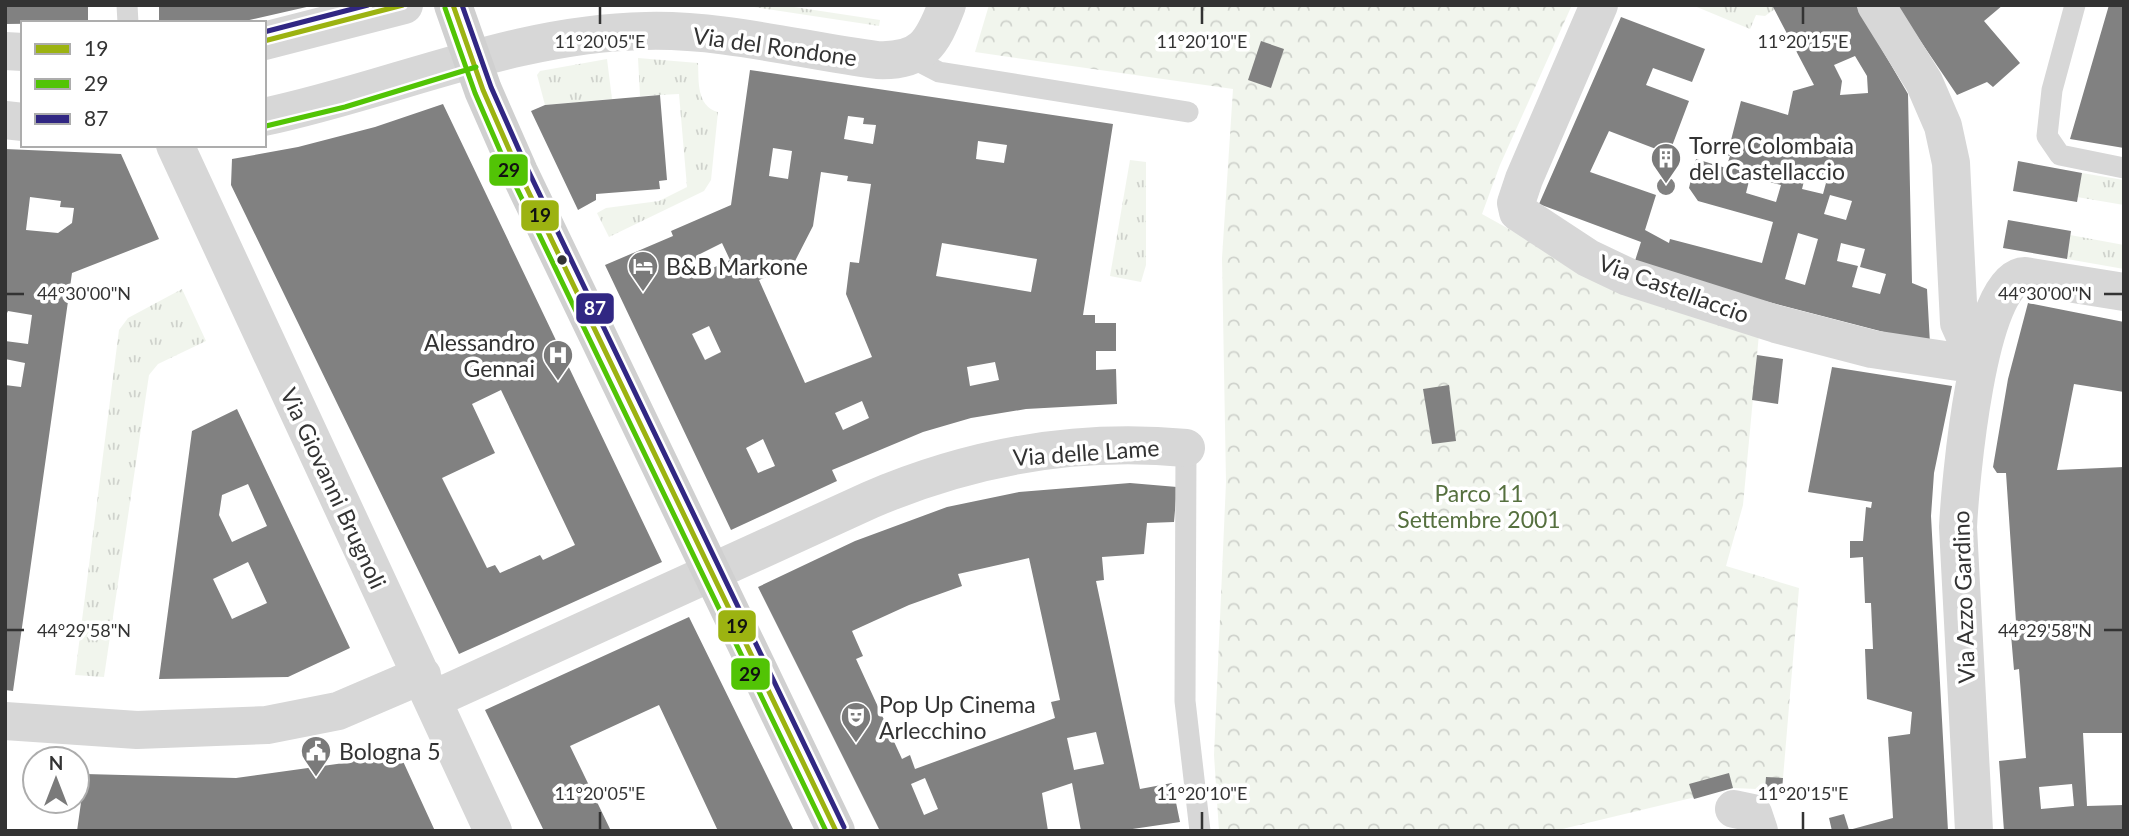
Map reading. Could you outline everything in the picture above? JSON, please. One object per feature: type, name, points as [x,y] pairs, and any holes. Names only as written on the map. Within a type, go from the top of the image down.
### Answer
[{"type":"street","points":[[266,40],[404,5]]},
{"type":"street","points":[[453,5],[514,162],[836,831]]},
{"type":"street","points":[[912,58],[936,32],[947,5]]},
{"type":"street","name":"Via Castellaccio","points":[[1599,5],[1524,179],[1516,203],[1518,212],[1588,258],[1628,277],[1776,324],[1872,349],[1978,365]]},
{"type":"street","points":[[1875,5],[1924,82],[1943,126],[1951,163],[1959,323],[1978,365]]},
{"type":"street","name":"Via del Rondone","points":[[266,117],[342,99],[473,60],[565,39],[647,30],[718,36],[877,60],[912,58]]},
{"type":"street","name":"Via Giovanni Brugnoli","points":[[176,147],[222,252],[428,687],[493,831]]},
{"type":"street","name":"Via Azzo Gardino","points":[[1974,831],[1958,527],[1961,477],[1978,365],[2006,288],[2020,276],[2124,292]]},
{"type":"street","name":"Via delle Lame","points":[[5,721],[137,730],[276,724],[338,711],[428,687],[710,574],[907,484],[962,466],[1018,454],[1093,447],[1186,448]]},
{"type":"lane","points":[[2075,5],[2052,90],[2047,136],[2060,155],[2124,168]]},
{"type":"lane","name":"Via del Rondone","points":[[912,58],[939,72],[1188,111]]},
{"type":"lane","name":"Via delle Lame","points":[[1186,448],[1185,701],[1200,831]]},
{"type":"green space","points":[[741,5],[781,5],[880,20],[879,26]]},
{"type":"green space","name":"Parco 11 Settembre 2001","points":[[989,5],[1572,5],[1500,165],[1482,214],[1611,286],[1759,334],[1743,505],[1726,566],[1799,588],[1782,790],[1733,788],[1554,831],[1219,831],[1214,755],[1226,482],[1222,258],[1233,89],[975,52]]},
{"type":"green space","points":[[1692,5],[1772,5],[1775,9],[1765,16],[1756,15],[1750,29]]},
{"type":"green space","points":[[638,58],[698,63],[702,99],[718,112],[711,180],[704,191],[609,237],[597,213],[606,208],[659,201],[687,187],[679,94],[640,96]]},
{"type":"green space","points":[[607,59],[612,99],[545,105],[537,75],[540,71]]},
{"type":"green space","points":[[1130,160],[1146,162],[1146,265],[1141,282],[1110,276]]},
{"type":"green space","points":[[2082,173],[2124,180],[2124,205],[2077,197]]},
{"type":"green space","points":[[2070,235],[2124,245],[2124,269],[2067,259]]},
{"type":"green space","points":[[182,289],[206,341],[158,364],[149,375],[104,677],[75,675],[119,330],[128,318]]},
{"type":"building","points":[[5,5],[88,5],[88,21],[21,21],[21,24],[5,24]]},
{"type":"building","points":[[159,5],[311,5],[245,21],[159,21]]},
{"type":"building","points":[[1772,5],[1856,5],[1908,94],[1912,283],[1927,289],[1930,344],[1633,267],[1641,242],[1539,204],[1621,17],[1705,49],[1692,82],[1653,68],[1646,85],[1689,101],[1669,154],[1609,131],[1590,172],[1656,195],[1645,230],[1669,243],[1670,239],[1762,263],[1773,222],[1698,201],[1689,188],[1696,159],[1726,168],[1730,156],[1717,153],[1721,141],[1730,144],[1741,101],[1788,115],[1793,91],[1814,85]],"holes":[[[1855,56],[1867,76],[1868,93],[1840,95],[1842,81],[1834,65]],[[1750,177],[1781,185],[1776,202],[1746,193]],[[1805,177],[1826,183],[1823,194],[1802,189]],[[1830,195],[1852,201],[1846,220],[1824,214]],[[1798,233],[1818,239],[1805,285],[1785,279]],[[1841,243],[1865,249],[1860,267],[1886,274],[1880,294],[1852,287],[1858,266],[1837,261]]]},
{"type":"building","points":[[1896,5],[2003,5],[1984,21],[2020,63],[1993,87],[1987,82],[1957,95]]},
{"type":"building","points":[[2109,5],[2124,5],[2124,148],[2070,139]]},
{"type":"building","points":[[1261,41],[1284,49],[1271,88],[1248,80]]},
{"type":"building","points":[[750,70],[1113,124],[1083,315],[1095,315],[1095,323],[1116,323],[1116,351],[1096,351],[1096,370],[1116,369],[1117,404],[1026,409],[971,418],[923,432],[832,470],[837,481],[731,530],[605,265],[673,236],[671,231],[731,205]],"holes":[[[848,116],[864,118],[863,124],[876,125],[873,144],[844,139]],[[978,141],[1007,145],[1004,163],[976,159]],[[773,148],[792,151],[788,179],[769,176]],[[821,172],[848,176],[847,181],[871,184],[859,263],[850,262],[846,294],[872,357],[805,383],[759,280],[793,265],[813,226]],[[722,243],[730,260],[704,272],[696,256]],[[942,243],[1037,259],[1031,292],[936,276]],[[709,326],[721,352],[705,360],[692,334]],[[995,362],[999,380],[970,386],[967,367]],[[862,401],[869,418],[843,430],[835,413]],[[763,439],[775,466],[758,473],[746,448]]]},
{"type":"building","points":[[660,95],[667,180],[659,181],[660,189],[596,194],[596,200],[578,210],[531,111],[545,105]]},
{"type":"building","points":[[443,104],[662,562],[459,654],[231,185],[232,159],[298,147],[375,127]],"holes":[[[501,390],[575,545],[543,560],[540,555],[500,573],[495,565],[487,568],[442,478],[495,453],[472,404]]]},
{"type":"building","points":[[5,149],[121,154],[159,239],[72,273],[13,691],[5,690],[5,385],[21,387],[25,363],[5,359],[5,341],[28,344],[32,315],[8,311],[5,317]],"holes":[[[30,197],[61,201],[60,207],[74,208],[72,223],[58,233],[26,230]]]},
{"type":"building","points":[[2018,161],[2082,173],[2077,202],[2013,191]]},
{"type":"building","name":"Torre Colombaia del Castellaccio","points":[[1666,177],[1672,180],[1675,186],[1672,192],[1666,195],[1660,192],[1657,186],[1660,180]]},
{"type":"building","points":[[2008,220],[2071,231],[2067,259],[2003,248]]},
{"type":"building","points":[[2028,303],[2124,322],[2124,392],[2074,384],[2057,470],[2124,467],[2124,733],[2083,733],[2087,806],[2124,805],[2124,831],[2004,831],[1999,761],[2026,758],[2019,669],[2014,670],[2010,623],[2016,622],[2006,473],[1997,473],[1993,467],[2008,379]],"holes":[[[2072,784],[2074,806],[2041,809],[2039,787]]]},
{"type":"building","points":[[1757,355],[1783,359],[1778,404],[1752,400]]},
{"type":"building","points":[[1832,367],[1952,386],[1934,473],[1931,516],[1948,831],[1832,831],[1829,818],[1844,814],[1849,830],[1893,818],[1888,737],[1910,734],[1912,712],[1867,699],[1865,649],[1873,649],[1871,603],[1865,603],[1863,557],[1850,558],[1850,541],[1863,541],[1866,507],[1871,508],[1872,502],[1808,492]]},
{"type":"building","points":[[1449,385],[1456,441],[1432,444],[1423,389]]},
{"type":"building","points":[[237,409],[350,648],[288,677],[159,679],[192,431]],"holes":[[[248,484],[267,526],[232,542],[219,515],[222,495]],[[248,562],[267,603],[232,619],[213,579]]]},
{"type":"building","points":[[1130,483],[1177,487],[1174,522],[1147,523],[1144,554],[1102,557],[1104,580],[1096,581],[1140,789],[1172,783],[1180,822],[1119,831],[1081,831],[1072,783],[1042,793],[1048,831],[880,831],[758,587],[855,541],[947,507],[1019,492]],"holes":[[[1029,558],[1060,700],[1051,702],[1055,718],[915,769],[910,755],[902,759],[856,659],[863,656],[852,631],[909,605],[962,586],[958,574]],[[1096,732],[1104,764],[1074,770],[1067,738]],[[925,778],[938,809],[924,815],[911,784]]]},
{"type":"building","points":[[689,617],[794,831],[718,831],[659,705],[570,746],[611,831],[544,831],[485,710]]},
{"type":"building","points":[[396,746],[435,831],[77,831],[79,815],[91,815],[91,774],[236,778],[344,763]]},
{"type":"building","points":[[1729,773],[1733,788],[1694,799],[1689,784]]},
{"type":"building","points":[[1766,777],[1783,778],[1782,790],[1765,790]]},
{"type":"transit line","name":"87","points":[[266,31],[368,5]]},
{"type":"transit line","name":"19","points":[[266,40],[403,5]]},
{"type":"transit line","name":"19","points":[[453,5],[483,90],[519,172],[836,831]]},
{"type":"transit line","name":"87","points":[[462,5],[491,87],[527,168],[844,827]]},
{"type":"transit line","name":"29","points":[[445,8],[475,93],[511,176],[826,831]]},
{"type":"transit line","name":"29","points":[[266,126],[345,107],[476,67]]},
{"type":"place","name":"Torre Colombaia del Castellaccio","points":[[1666,185]]},
{"type":"place","name":"B&B Markone","points":[[643,293]]},
{"type":"place","name":"Alessandro Gennai","points":[[558,382]]},
{"type":"place","name":"Pop Up Cinema Arlecchino","points":[[856,744]]},
{"type":"place","name":"Bologna 5","points":[[316,778]]}]
